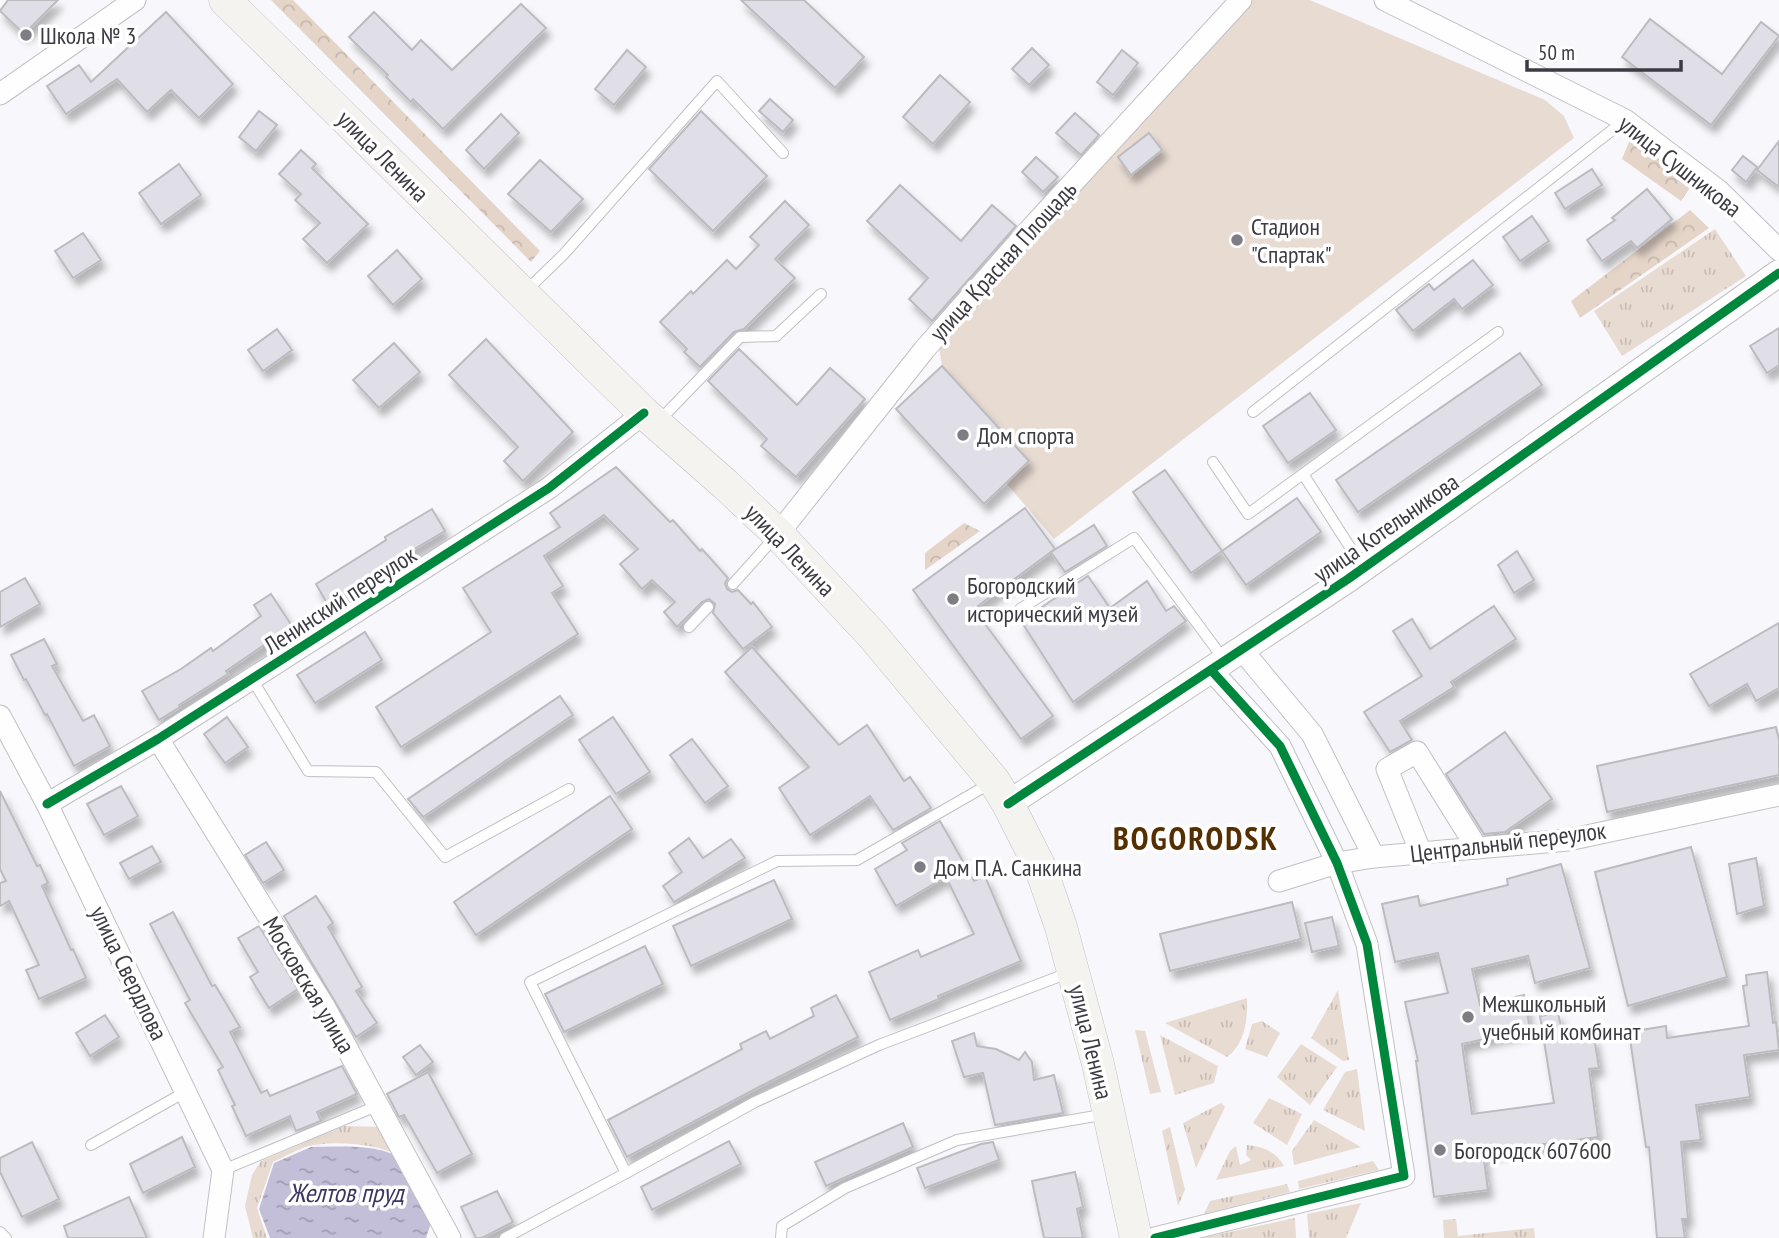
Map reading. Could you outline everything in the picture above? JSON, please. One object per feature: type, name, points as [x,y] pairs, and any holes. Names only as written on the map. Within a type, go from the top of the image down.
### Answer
[{"type":"main road","name":"улица Ленина","points":[[225,0],[650,419],[778,534],[873,636],[1001,793],[1041,869],[1061,927],[1110,1114],[1136,1238]]},
{"type":"street","points":[[0,94],[135,0]]},
{"type":"street","name":"улица Красная Площадь","points":[[778,534],[924,350],[1033,226],[1241,0]]},
{"type":"street","name":"улица Сушникова","points":[[1385,0],[1625,120],[1719,191],[1779,250]]},
{"type":"street","name":"улица Котельникова","points":[[1001,793],[1226,661],[1364,569],[1779,273]]},
{"type":"street","name":"Ленинский переулок","points":[[47,804],[158,739],[252,679],[549,488],[650,419]]},
{"type":"street","points":[[1226,661],[1312,734],[1374,857]]},
{"type":"street","points":[[1155,1238],[1404,1176],[1367,944],[1337,863],[1280,746],[1226,661]]},
{"type":"street","name":"улица Свердлова","points":[[0,716],[47,804],[223,1170]]},
{"type":"street","name":"Московская улица","points":[[158,739],[324,1006],[450,1238]]},
{"type":"street","points":[[1420,853],[1387,769],[1417,752],[1477,848]]},
{"type":"street","name":"Центральный переулок","points":[[1279,881],[1337,863],[1374,857],[1568,840],[1779,795]]},
{"type":"street","points":[[214,1238],[223,1170]]},
{"type":"lane","points":[[523,294],[564,254],[717,81],[783,153]]},
{"type":"lane","points":[[1253,412],[1625,120]]},
{"type":"lane","points":[[650,419],[740,337],[776,336],[821,294]]},
{"type":"lane","points":[[1213,462],[1248,514],[1498,332]]},
{"type":"lane","points":[[1303,474],[1364,569]]},
{"type":"lane","points":[[733,584],[778,534]]},
{"type":"lane","points":[[1020,608],[1134,538],[1226,661]]},
{"type":"lane","points":[[689,627],[708,607]]},
{"type":"lane","points":[[252,679],[308,771],[376,772],[445,857],[569,789]]},
{"type":"lane","points":[[626,1173],[530,982],[777,861],[857,860],[1001,793]]},
{"type":"lane","points":[[505,1238],[755,1102],[879,1045],[1073,971]]},
{"type":"lane","points":[[91,1145],[187,1091]]},
{"type":"lane","points":[[223,1170],[381,1109]]},
{"type":"lane","points":[[781,1238],[782,1226],[845,1188],[957,1140],[1110,1114]]},
{"type":"lane","points":[[0,1232],[6,1238]]},
{"type":"green space","points":[[271,0],[293,0],[540,251],[531,262]]},
{"type":"green space","name":"Стадион \"Спартак\"","points":[[1252,0],[1310,0],[1545,100],[1564,116],[1574,138],[1054,539],[1006,483],[1029,461],[942,366],[938,342]]},
{"type":"green space","points":[[1632,134],[1696,179],[1681,201],[1622,159]]},
{"type":"green space","points":[[1690,210],[1709,228],[1580,318],[1571,301]]},
{"type":"green space","points":[[1715,229],[1746,276],[1622,356],[1594,311]]},
{"type":"green space","points":[[964,523],[980,531],[925,570],[925,553]]},
{"type":"green space","points":[[1338,990],[1349,1060],[1343,1061],[1311,1038]]},
{"type":"green space","points":[[1247,998],[1242,1038],[1227,1057],[1165,1023]]},
{"type":"green space","points":[[1262,1021],[1280,1033],[1267,1057],[1245,1049],[1252,1024]]},
{"type":"green space","points":[[1135,1030],[1145,1031],[1161,1092],[1150,1094]]},
{"type":"green space","points":[[1160,1035],[1218,1066],[1214,1083],[1175,1095]]},
{"type":"green space","points":[[1301,1044],[1337,1067],[1310,1105],[1277,1077]]},
{"type":"green space","points":[[1357,1069],[1365,1131],[1323,1110],[1345,1072]]},
{"type":"green space","points":[[1269,1098],[1302,1114],[1287,1145],[1253,1123]]},
{"type":"green space","points":[[1221,1103],[1225,1107],[1196,1168],[1183,1123]]},
{"type":"green space","points":[[1314,1120],[1361,1147],[1294,1165],[1292,1151]]},
{"type":"green space","points":[[344,1126],[385,1127],[400,1156],[369,1146],[324,1144],[303,1148],[273,1162],[257,1208],[267,1238],[253,1238],[245,1206],[252,1175],[261,1161]]},
{"type":"green space","points":[[1170,1127],[1185,1190],[1178,1206],[1162,1131]]},
{"type":"green space","points":[[1247,1145],[1268,1151],[1284,1166],[1216,1180],[1230,1151],[1236,1146],[1240,1165],[1251,1160],[1246,1155]]},
{"type":"green space","points":[[1373,1161],[1379,1170],[1299,1189],[1298,1181]]},
{"type":"green space","points":[[1287,1184],[1290,1192],[1204,1214],[1210,1201]]},
{"type":"green space","points":[[1361,1203],[1346,1238],[1309,1238],[1307,1214]]},
{"type":"green space","points":[[1295,1218],[1296,1238],[1201,1238]]},
{"type":"green space","points":[[1456,1219],[1458,1236],[1534,1228],[1535,1238],[1444,1238],[1443,1220]]},
{"type":"water","name":"Желтов пруд","points":[[311,1147],[371,1148],[401,1160],[433,1217],[426,1238],[270,1238],[259,1209],[274,1163]]},
{"type":"building","points":[[8,0],[58,0],[24,34],[0,11]]},
{"type":"building","points":[[741,0],[804,0],[864,57],[835,88]]},
{"type":"building","points":[[521,4],[546,28],[443,129],[413,99],[411,102],[349,37],[374,12],[412,50],[421,40],[452,70]]},
{"type":"building","points":[[166,12],[233,84],[199,118],[171,90],[147,112],[117,79],[66,114],[47,86],[79,65],[91,82]]},
{"type":"building","points":[[1650,19],[1722,74],[1761,22],[1779,36],[1711,125],[1622,57]]},
{"type":"building","points":[[1032,48],[1049,65],[1029,85],[1012,69]]},
{"type":"building","points":[[627,50],[646,67],[614,105],[595,89]]},
{"type":"building","points":[[1122,50],[1138,63],[1113,95],[1097,82]]},
{"type":"building","points":[[940,75],[970,102],[933,144],[903,117]]},
{"type":"building","points":[[770,99],[793,120],[783,132],[759,111]]},
{"type":"building","points":[[259,111],[277,125],[256,151],[239,137]]},
{"type":"building","points":[[701,111],[767,176],[713,231],[649,169]]},
{"type":"building","points":[[1075,113],[1099,135],[1081,155],[1056,133]]},
{"type":"building","points":[[501,114],[519,133],[484,169],[466,150]]},
{"type":"building","points":[[1149,133],[1162,150],[1131,175],[1118,157]]},
{"type":"building","points":[[1779,141],[1779,187],[1757,170]]},
{"type":"building","points":[[301,150],[316,164],[312,168],[368,224],[327,263],[303,239],[320,223],[295,200],[301,194],[279,174]]},
{"type":"building","points":[[1743,156],[1757,167],[1746,182],[1732,170]]},
{"type":"building","points":[[1036,157],[1058,177],[1043,192],[1022,172]]},
{"type":"building","points":[[540,160],[583,199],[551,232],[508,194]]},
{"type":"building","points":[[179,164],[201,195],[161,224],[139,193]]},
{"type":"building","points":[[1592,169],[1602,185],[1565,209],[1555,193]]},
{"type":"building","points":[[900,185],[961,241],[992,205],[1016,226],[932,321],[909,299],[928,278],[867,221]]},
{"type":"building","points":[[1647,189],[1672,219],[1637,248],[1631,241],[1602,261],[1587,240],[1615,220],[1612,218]]},
{"type":"building","points":[[785,201],[809,225],[775,259],[795,278],[744,329],[734,332],[700,367],[684,352],[687,349],[660,322],[727,260],[736,269],[759,245],[750,237]]},
{"type":"building","points":[[1532,216],[1549,241],[1520,261],[1503,237]]},
{"type":"building","points":[[83,233],[101,260],[73,278],[55,251]]},
{"type":"building","points":[[397,250],[422,279],[393,305],[368,276]]},
{"type":"building","points":[[1473,260],[1493,285],[1462,309],[1454,299],[1413,331],[1396,310],[1429,284],[1434,290]]},
{"type":"building","points":[[1779,328],[1779,365],[1767,373],[1750,346]]},
{"type":"building","points":[[277,329],[292,350],[263,371],[248,350]]},
{"type":"building","points":[[486,339],[573,432],[523,481],[504,461],[518,447],[449,375]]},
{"type":"building","points":[[394,343],[420,372],[379,408],[353,380]]},
{"type":"building","points":[[739,349],[797,405],[830,368],[865,399],[796,477],[761,446],[767,439],[708,381]]},
{"type":"building","points":[[1520,353],[1542,385],[1358,512],[1336,480]]},
{"type":"building","name":"Дом спорта","points":[[942,366],[1029,461],[984,504],[896,409]]},
{"type":"building","points":[[1310,393],[1336,430],[1288,463],[1263,426]]},
{"type":"building","points":[[616,467],[670,522],[673,520],[700,551],[702,549],[728,578],[725,583],[727,589],[732,592],[738,590],[751,604],[753,602],[772,627],[743,649],[713,613],[715,604],[709,599],[702,602],[677,627],[664,612],[675,602],[652,580],[642,589],[620,564],[638,549],[604,515],[544,556],[563,586],[552,593],[578,634],[401,747],[376,707],[491,632],[463,588],[560,527],[550,513]]},
{"type":"building","points":[[1165,470],[1222,551],[1191,573],[1133,492]]},
{"type":"building","points":[[1297,498],[1321,532],[1246,585],[1222,551]]},
{"type":"building","name":"Богородский исторический музей","points":[[1025,508],[1055,549],[974,609],[1053,716],[1021,739],[913,590]]},
{"type":"building","points":[[432,509],[445,531],[375,572],[377,575],[328,605],[316,584]]},
{"type":"building","points":[[1094,525],[1107,546],[1065,572],[1051,552]]},
{"type":"building","points":[[1517,551],[1534,580],[1514,593],[1498,565]]},
{"type":"building","points":[[1088,576],[1110,608],[1147,581],[1166,611],[1174,606],[1186,621],[1073,702],[1021,621]]},
{"type":"building","points":[[25,578],[40,604],[0,627],[0,592]]},
{"type":"building","points":[[271,594],[292,626],[226,671],[228,674],[159,720],[142,691],[211,648],[213,651],[261,616],[254,605]]},
{"type":"building","points":[[1494,606],[1516,639],[1451,682],[1454,687],[1400,721],[1412,740],[1390,752],[1364,712],[1422,676],[1393,631],[1412,619],[1430,649]]},
{"type":"building","points":[[1779,623],[1779,688],[1756,701],[1747,684],[1709,706],[1690,674]]},
{"type":"building","points":[[365,632],[382,660],[315,703],[297,675]]},
{"type":"building","points":[[44,639],[57,664],[52,666],[83,721],[94,715],[110,746],[74,766],[47,714],[45,715],[11,655]]},
{"type":"building","points":[[752,647],[839,745],[867,725],[904,781],[910,777],[931,808],[893,830],[870,796],[810,835],[779,788],[809,767],[725,672]]},
{"type":"building","points":[[560,696],[573,715],[423,817],[408,799]]},
{"type":"building","points":[[227,717],[248,747],[225,763],[204,734]]},
{"type":"building","points":[[613,717],[650,772],[616,794],[579,740]]},
{"type":"building","points":[[1776,727],[1779,740],[1779,775],[1607,812],[1597,766]]},
{"type":"building","points":[[1505,732],[1552,799],[1505,832],[1484,834],[1446,774]]},
{"type":"building","points":[[692,739],[728,786],[705,803],[670,755]]},
{"type":"building","points":[[121,786],[138,816],[104,835],[87,804]]},
{"type":"building","points":[[0,791],[37,866],[40,865],[48,883],[42,886],[86,978],[39,999],[26,970],[39,965],[9,901],[0,906],[0,883],[6,881],[0,869]]},
{"type":"building","points":[[610,796],[632,829],[476,935],[454,902]]},
{"type":"building","points":[[940,821],[974,881],[985,876],[1021,961],[938,996],[939,999],[890,1020],[869,972],[918,950],[921,957],[974,934],[946,877],[896,906],[875,869],[907,850],[902,843]]},
{"type":"building","points":[[689,838],[703,858],[731,839],[745,858],[674,902],[663,886],[682,872],[669,853]]},
{"type":"building","points":[[266,842],[284,870],[263,883],[245,855]]},
{"type":"building","points":[[152,846],[161,862],[129,879],[120,863]]},
{"type":"building","points":[[1691,847],[1727,977],[1628,1006],[1595,872]]},
{"type":"building","points":[[1756,858],[1764,906],[1737,914],[1729,864]]},
{"type":"building","points":[[1561,864],[1590,968],[1535,983],[1528,956],[1472,969],[1480,1005],[1524,995],[1530,1029],[1462,1044],[1472,1114],[1554,1103],[1540,1016],[1558,1013],[1564,1041],[1594,1037],[1599,1068],[1589,1069],[1598,1137],[1483,1152],[1488,1190],[1434,1197],[1418,1061],[1405,1002],[1448,993],[1438,953],[1395,962],[1382,904],[1418,896],[1420,906],[1508,885],[1507,879]]},
{"type":"building","points":[[774,880],[792,919],[691,966],[673,926]]},
{"type":"building","points":[[316,896],[333,923],[328,927],[362,987],[356,991],[377,1023],[356,1037],[284,916]]},
{"type":"building","points":[[1292,902],[1301,939],[1170,971],[1160,934]]},
{"type":"building","points":[[173,912],[212,986],[215,985],[240,1027],[230,1032],[261,1093],[267,1090],[270,1096],[342,1066],[357,1094],[317,1112],[321,1121],[296,1131],[290,1116],[246,1136],[218,1070],[223,1067],[185,1003],[190,1000],[150,924]]},
{"type":"building","points":[[1332,917],[1339,946],[1312,952],[1305,923]]},
{"type":"building","points":[[259,926],[298,989],[269,1008],[250,977],[258,972],[238,938]]},
{"type":"building","points":[[645,946],[663,984],[564,1032],[545,994]]},
{"type":"building","points":[[1767,972],[1779,1050],[1744,1055],[1750,1097],[1696,1105],[1701,1140],[1681,1142],[1688,1219],[1682,1219],[1685,1238],[1657,1238],[1649,1147],[1646,1147],[1629,1032],[1666,1026],[1667,1038],[1749,1026],[1743,986],[1747,985],[1746,975]]},
{"type":"building","points":[[836,995],[858,1037],[627,1157],[608,1120],[742,1049],[740,1044],[766,1031],[770,1039],[814,1016],[811,1008]]},
{"type":"building","points":[[105,1015],[119,1037],[90,1056],[76,1033]]},
{"type":"building","points":[[974,1033],[977,1046],[996,1049],[1019,1060],[1025,1052],[1032,1062],[1034,1080],[1054,1075],[1063,1113],[995,1125],[983,1073],[964,1077],[952,1041]]},
{"type":"building","points":[[420,1045],[433,1062],[416,1075],[403,1057]]},
{"type":"building","points":[[428,1072],[472,1154],[437,1173],[404,1115],[399,1117],[387,1094]]},
{"type":"building","points":[[903,1123],[913,1147],[826,1186],[815,1162]]},
{"type":"building","points":[[182,1137],[195,1167],[143,1193],[130,1164]]},
{"type":"building","points":[[729,1141],[741,1164],[652,1210],[641,1187]]},
{"type":"building","points":[[32,1142],[59,1199],[22,1217],[0,1172],[0,1158]]},
{"type":"building","points":[[993,1142],[999,1160],[925,1188],[917,1168]]},
{"type":"building","points":[[1075,1172],[1083,1207],[1077,1209],[1083,1238],[1044,1238],[1032,1181]]},
{"type":"building","points":[[497,1191],[513,1222],[482,1238],[476,1238],[461,1207]]},
{"type":"building","points":[[129,1197],[147,1238],[68,1238],[64,1226]]},
{"type":"cycle path","points":[[1008,804],[1348,579],[1779,273]]},
{"type":"cycle path","points":[[47,804],[158,739],[549,488],[644,413]]},
{"type":"cycle path","points":[[1155,1238],[1404,1176],[1367,944],[1337,863],[1280,746],[1211,670]]},
{"type":"place","name":"Школа № 3","points":[[26,35]]},
{"type":"place","name":"Стадион \"Спартак\"","points":[[1237,240]]},
{"type":"place","name":"Дом спорта","points":[[963,435]]},
{"type":"place","name":"Богородский исторический музей","points":[[953,599]]},
{"type":"place","name":"Дом П.А. Санкина","points":[[920,867]]},
{"type":"place","name":"Межшкольный учебный комбинат","points":[[1468,1017]]},
{"type":"place","name":"Богородск 607600","points":[[1440,1150]]},
{"type":"district","name":"BOGORODSK","points":[[1196,838]]}]
